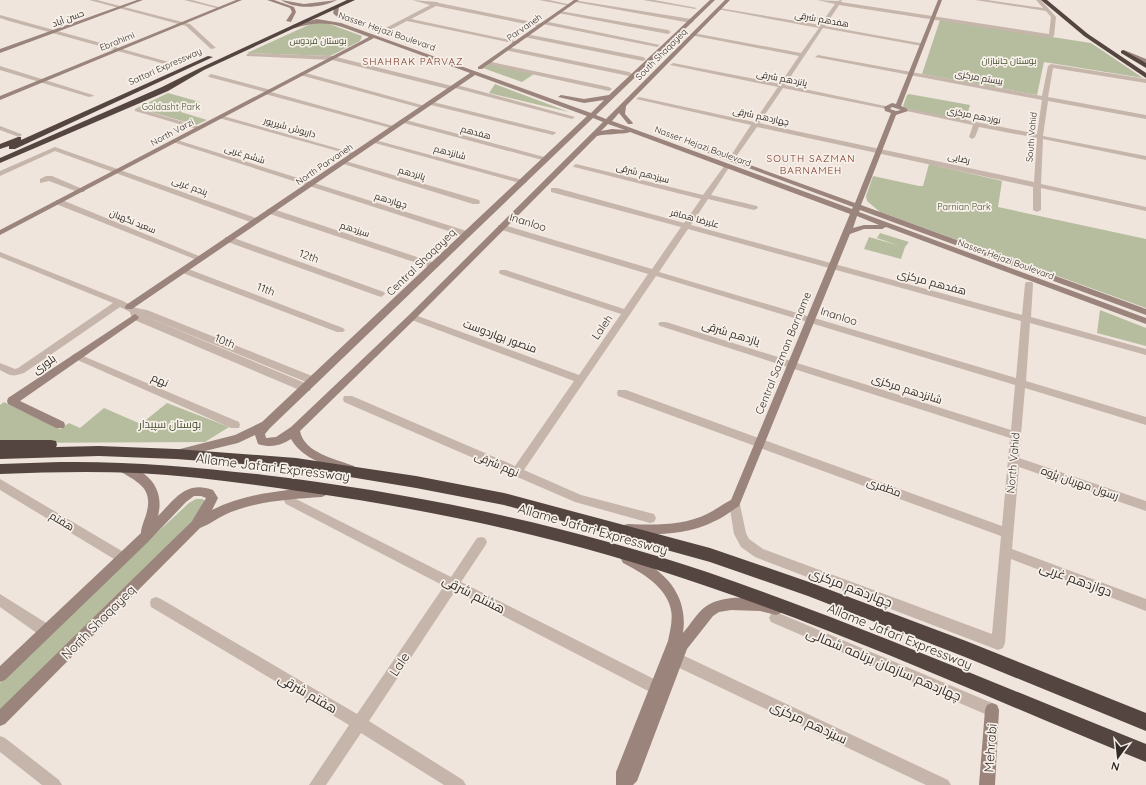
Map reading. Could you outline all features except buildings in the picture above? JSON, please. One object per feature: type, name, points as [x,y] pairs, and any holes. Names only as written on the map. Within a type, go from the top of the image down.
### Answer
[{"type":"highway","points":[[282,24],[338,3],[352,0]]},
{"type":"highway","points":[[1044,0],[1086,36],[1146,76]]},
{"type":"highway","name":"Sattari Expressway","points":[[0,160],[165,89],[202,69],[295,26],[338,3]]},
{"type":"highway","points":[[1106,40],[1146,66]]},
{"type":"highway","name":"Sattari Expressway","points":[[0,152],[218,53]]},
{"type":"highway","points":[[190,66],[157,83],[152,88],[166,85],[202,69]]},
{"type":"highway","points":[[0,147],[57,123],[79,116]]},
{"type":"highway","points":[[0,167],[82,126]]},
{"type":"highway","points":[[0,445],[65,445],[99,451]]},
{"type":"highway","name":"Allame Jafari Expressway","points":[[0,454],[99,451],[176,454],[296,463],[361,473],[504,499],[710,555],[809,589],[966,649],[1146,722]]},
{"type":"highway","name":"Allame Jafari Expressway","points":[[0,469],[122,467],[164,470],[341,491],[486,517],[596,544],[706,579],[811,617],[1146,753]]},
{"type":"highway","points":[[1045,713],[1146,761]]},
{"type":"main road","name":"حسن آباد","points":[[0,51],[141,0]]},
{"type":"main road","name":"Ebrahimi","points":[[0,98],[240,0]]},
{"type":"main road","points":[[269,0],[298,10],[303,8],[299,6]]},
{"type":"main road","points":[[283,0],[299,6],[315,5],[335,0]]},
{"type":"main road","name":"South Shaqayeq","points":[[594,113],[713,0]]},
{"type":"main road","name":"South Shaqayeq","points":[[609,119],[728,0]]},
{"type":"main road","points":[[898,106],[940,0]]},
{"type":"main road","name":"Parvaneh","points":[[476,69],[487,63],[576,1]]},
{"type":"main road","name":"Nasser Hejazi Boulevard","points":[[338,3],[337,15],[352,23],[466,63]]},
{"type":"main road","points":[[290,20],[294,12],[292,8]]},
{"type":"main road","points":[[339,24],[324,18],[331,16],[352,23]]},
{"type":"main road","name":"Nasser Hejazi Boulevard","points":[[295,26],[316,20],[325,20],[373,37],[476,69],[594,113],[638,133],[729,163],[1146,312]]},
{"type":"main road","name":"North Varzi","points":[[0,233],[373,37]]},
{"type":"main road","points":[[1124,52],[1146,61]]},
{"type":"main road","name":"Nasser Hejazi Boulevard","points":[[476,69],[488,70]]},
{"type":"main road","name":"North Parvaneh","points":[[183,270],[453,87],[476,69]]},
{"type":"main road","name":"Nasser Hejazi Boulevard","points":[[554,94],[594,113]]},
{"type":"main road","points":[[561,97],[584,101],[611,97]]},
{"type":"main road","points":[[623,105],[622,114],[630,123]]},
{"type":"main road","points":[[898,106],[905,110],[902,113],[894,113],[887,110],[887,107],[898,106]]},
{"type":"main road","name":"Central Shaqayeq","points":[[176,454],[238,439],[266,425],[594,113]]},
{"type":"main road","name":"Central Sazman Barname","points":[[735,503],[791,364],[847,232],[878,150],[894,113]]},
{"type":"main road","points":[[266,425],[260,434],[262,441],[269,444],[284,438],[295,430],[412,316],[609,119]]},
{"type":"main road","name":"Nasser Hejazi Boulevard","points":[[609,119],[630,123],[729,163]]},
{"type":"main road","points":[[594,134],[612,131],[638,133]]},
{"type":"main road","name":"Nasser Hejazi Boulevard","points":[[855,209],[891,227],[1146,321]]},
{"type":"main road","points":[[847,232],[864,227],[891,227]]},
{"type":"main road","name":"بلوری","points":[[60,425],[12,400],[76,356],[129,310],[183,270]]},
{"type":"main road","points":[[295,430],[298,443],[303,448],[315,455],[361,473]]},
{"type":"main road","points":[[122,467],[145,482],[153,492],[156,504],[144,538]]},
{"type":"main road","points":[[0,675],[144,538],[182,498],[192,492],[201,491],[209,493],[212,498],[208,508],[196,525]]},
{"type":"main road","points":[[196,525],[230,507],[251,500],[279,494],[341,491]]},
{"type":"main road","points":[[616,529],[647,530],[686,526],[710,519],[735,503]]},
{"type":"main road","name":"North Shaqayeq","points":[[0,719],[196,525]]},
{"type":"main road","points":[[596,544],[640,565],[652,574],[672,595],[678,608],[678,627],[675,642],[626,768],[626,784]]},
{"type":"main road","points":[[626,784],[632,776],[682,645],[708,612],[717,606],[731,604],[760,605],[811,617]]},
{"type":"main road","name":"Mehrabi","points":[[987,785],[992,710]]},
{"type":"street","points":[[91,0],[183,23],[188,25],[213,48]]},
{"type":"street","points":[[186,0],[220,8]]},
{"type":"street","points":[[414,0],[657,45]]},
{"type":"street","points":[[380,33],[442,0]]},
{"type":"street","points":[[541,0],[570,5]]},
{"type":"street","points":[[645,0],[695,8]]},
{"type":"street","points":[[819,0],[1051,36],[1054,17],[1038,0]]},
{"type":"street","points":[[977,0],[1046,10]]},
{"type":"street","points":[[576,1],[691,21]]},
{"type":"street","points":[[706,197],[839,2]]},
{"type":"street","name":"هفدهم شرقی","points":[[719,9],[922,44]]},
{"type":"street","points":[[560,12],[668,32]]},
{"type":"street","points":[[0,16],[174,66]]},
{"type":"street","points":[[811,17],[826,20]]},
{"type":"street","points":[[406,19],[517,42]]},
{"type":"street","points":[[693,35],[803,55]]},
{"type":"street","points":[[526,36],[643,59]]},
{"type":"street","points":[[507,49],[629,74]]},
{"type":"street","points":[[248,55],[332,58],[572,117]]},
{"type":"street","name":"بیستم مرکزی","points":[[818,57],[1146,117]]},
{"type":"street","points":[[487,63],[609,89]]},
{"type":"street","name":"پانزدهم شرقی","points":[[673,65],[887,107]]},
{"type":"street","name":"South Vahid","points":[[1037,210],[1036,184],[1040,138],[1044,98],[1051,66],[1146,81]]},
{"type":"street","points":[[0,68],[91,96]]},
{"type":"street","points":[[302,74],[426,105],[553,133]]},
{"type":"street","points":[[211,76],[394,127]]},
{"type":"street","name":"چهاردهم شرقی","points":[[639,99],[878,150]]},
{"type":"street","points":[[138,110],[198,128]]},
{"type":"street","name":"نوزدهم مرکزی","points":[[905,110],[1146,158]]},
{"type":"street","name":"داریوش شیرپور","points":[[221,117],[354,154]]},
{"type":"street","name":"هفدهم","points":[[402,121],[546,159]]},
{"type":"street","points":[[972,137],[976,125]]},
{"type":"street","points":[[0,128],[19,135]]},
{"type":"street","name":"ششم غربی","points":[[175,141],[309,185]]},
{"type":"street","name":"شانزدهم","points":[[373,141],[523,181]]},
{"type":"street","name":"پنجم غربی","points":[[0,174],[56,149],[256,221]]},
{"type":"street","name":"رضایی","points":[[878,150],[1146,209]]},
{"type":"street","name":"پانزدهم","points":[[342,162],[476,202]]},
{"type":"street","name":"سیزدهم شرقی","points":[[576,166],[754,208]]},
{"type":"street","points":[[43,181],[50,178],[81,190]]},
{"type":"street","name":"چهاردهم","points":[[309,185],[467,234]]},
{"type":"street","name":"علیرضا همافر","points":[[554,190],[832,266]]},
{"type":"street","name":"Laleh","points":[[517,472],[706,197]]},
{"type":"street","name":"سعید نگهبان","points":[[58,202],[200,258]]},
{"type":"street","name":"سیزدهم","points":[[270,211],[434,266]]},
{"type":"street","name":"Inanloo","points":[[501,227],[1146,421]]},
{"type":"street","name":"12th","points":[[228,239],[381,294]]},
{"type":"street","name":"10th","points":[[0,254],[129,310],[310,384]]},
{"type":"street","name":"هفدهم مرکزی","points":[[832,266],[1146,352]]},
{"type":"street","name":"11th","points":[[183,270],[340,330]]},
{"type":"street","points":[[503,272],[627,313]]},
{"type":"street","name":"North Vahid","points":[[998,643],[1029,284]]},
{"type":"street","points":[[0,366],[14,373],[21,371],[129,310]]},
{"type":"street","name":"10th","points":[[129,310],[144,312],[310,384]]},
{"type":"street","name":"منصور بهاردوست","points":[[412,316],[580,379]]},
{"type":"street","name":"یازدهم شرقی","points":[[663,324],[791,364]]},
{"type":"street","name":"نهم","points":[[76,356],[235,425]]},
{"type":"street","name":"شانزدهم مرکزی","points":[[791,364],[1016,436]]},
{"type":"street","points":[[622,393],[760,442]]},
{"type":"street","name":"نهم شرقی","points":[[348,399],[579,499],[650,518]]},
{"type":"street","name":"مظفری","points":[[760,442],[1007,533]]},
{"type":"street","name":"رسول مهربان پژوه","points":[[1014,461],[1146,506]]},
{"type":"street","name":"هفتم","points":[[0,484],[123,558]]},
{"type":"street","name":"هشتم شرقی","points":[[290,501],[657,688]]},
{"type":"street","name":"چهاردهم مرکزی","points":[[735,503],[740,534],[745,543],[759,553],[998,643]]},
{"type":"street","name":"Lale","points":[[317,785],[481,542]]},
{"type":"street","name":"دوازدهم غربی","points":[[1006,552],[1146,605]]},
{"type":"street","points":[[0,600],[46,631]]},
{"type":"street","name":"هفتم شرقی","points":[[156,603],[359,723],[458,785]]},
{"type":"street","name":"چهاردهم سازمان برنامه شمالی","points":[[776,618],[992,710]]},
{"type":"street","name":"سیزدهم مرکزی","points":[[676,659],[942,785]]},
{"type":"street","points":[[0,743],[54,785]]},
{"type":"green space","name":"بوستان جانبازان","points":[[940,20],[1091,43],[1143,78],[1044,62],[1037,95],[922,74]]},
{"type":"green space","name":"بوستان فردوس","points":[[324,22],[362,36],[360,41],[330,56],[247,53],[313,23]]},
{"type":"green space","points":[[490,64],[534,74],[522,82],[483,68]]},
{"type":"green space","points":[[495,84],[569,112],[489,93]]},
{"type":"green space","name":"Goldasht Park","points":[[168,93],[200,102],[181,112],[207,120],[196,125],[137,108]]},
{"type":"green space","points":[[909,94],[970,105],[965,122],[907,110],[903,106],[907,95]]},
{"type":"green space","name":"Parnian Park","points":[[929,164],[1002,181],[998,207],[1146,239],[1146,308],[880,212],[867,201],[866,196],[873,176],[923,186]]},
{"type":"green space","points":[[880,233],[909,242],[905,247],[901,259],[864,249],[869,237],[897,245],[877,238]]},
{"type":"green space","points":[[1100,310],[1146,328],[1146,346],[1097,333]]},
{"type":"green space","name":"بوستان سپیدار","points":[[4,402],[60,429],[69,423],[80,428],[104,408],[141,424],[167,403],[229,427],[205,442],[0,443],[0,405]]},
{"type":"green space","points":[[196,499],[203,499],[206,504],[196,517],[0,711],[0,683],[161,529],[189,503]]},
{"type":"district","name":"SHAHRAK PARVAZ","points":[[413,61]]},
{"type":"district","name":"SOUTH SAZMAN BARNAMEH","points":[[811,164]]}]
